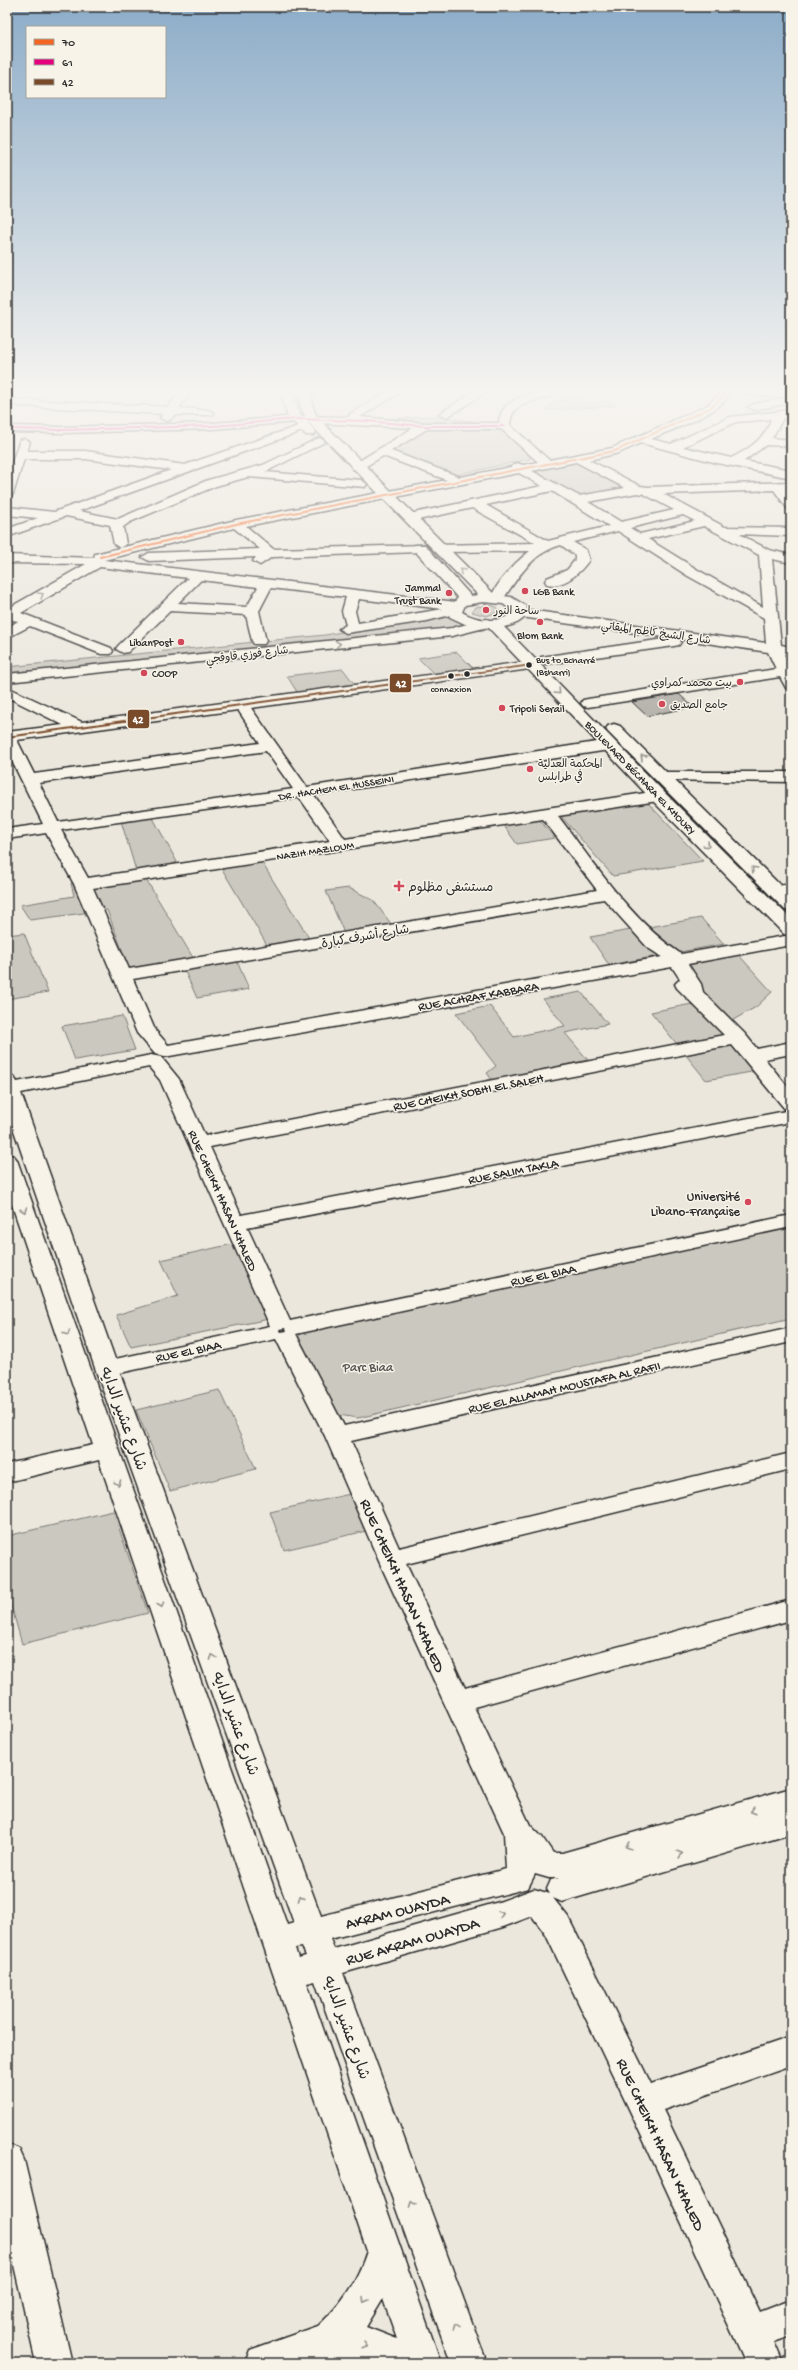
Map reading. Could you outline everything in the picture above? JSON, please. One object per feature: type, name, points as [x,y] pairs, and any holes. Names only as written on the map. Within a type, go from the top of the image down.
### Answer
[{"type":"highway","points":[[384,502],[420,548],[459,605],[460,617],[495,623],[513,619],[521,612],[518,605],[494,598],[439,548],[409,518],[388,502]]},
{"type":"highway","points":[[459,605],[494,598]]},
{"type":"highway","name":"BOULEVARD BÉCHARA EL KHOURY","points":[[495,623],[588,703],[783,890],[791,906]]},
{"type":"highway","name":"BOULEVARD BÉCHARA EL KHOURY","points":[[539,662],[609,745],[791,930]]},
{"type":"street","points":[[7,533],[95,502]]},
{"type":"street","points":[[7,511],[61,514],[119,523],[170,502]]},
{"type":"street","points":[[8,614],[120,544],[231,520],[340,502]]},
{"type":"street","points":[[7,559],[88,560],[236,524],[346,502]]},
{"type":"street","points":[[409,518],[487,502]]},
{"type":"street","points":[[580,502],[693,573],[770,616]]},
{"type":"street","points":[[665,502],[765,553],[791,559]]},
{"type":"street","points":[[683,511],[687,502]]},
{"type":"street","points":[[476,504],[525,530],[544,546]]},
{"type":"street","points":[[439,548],[544,546],[618,525],[683,511]]},
{"type":"street","points":[[638,538],[705,522]]},
{"type":"street","points":[[119,523],[115,530],[120,544]]},
{"type":"street","points":[[236,524],[266,548],[266,555],[240,580]]},
{"type":"street","points":[[721,530],[791,532]]},
{"type":"street","points":[[552,581],[572,573],[582,560],[581,553],[567,539]]},
{"type":"street","points":[[494,598],[518,567],[544,546]]},
{"type":"street","points":[[7,554],[97,558],[266,555],[420,548]]},
{"type":"street","points":[[588,703],[788,679],[774,649],[765,553]]},
{"type":"street","points":[[97,558],[128,566],[459,605]]},
{"type":"street","points":[[123,649],[169,607],[200,574]]},
{"type":"street","points":[[259,641],[252,611],[267,583]]},
{"type":"street","points":[[355,628],[348,615],[350,599],[356,594]]},
{"type":"street","name":"شارع فوزي قاوقجي","points":[[7,669],[149,655],[259,641],[299,642],[355,628],[397,621],[459,605]]},
{"type":"street","points":[[169,607],[252,611]]},
{"type":"street","name":"شارع الشيخ كاظم الميقاتي","points":[[521,612],[698,639],[791,651]]},
{"type":"street","points":[[8,614],[106,651]]},
{"type":"street","points":[[7,634],[29,621]]},
{"type":"street","points":[[397,621],[410,636]]},
{"type":"street","name":"شارع فوزي قاوقجي","points":[[7,678],[299,642],[410,636],[464,630],[495,623]]},
{"type":"street","points":[[158,1056],[146,1036],[147,1033],[121,976],[83,884],[52,828],[8,737],[242,705],[698,639]]},
{"type":"street","points":[[92,660],[106,651],[123,649],[149,655]]},
{"type":"street","points":[[7,691],[80,727]]},
{"type":"street","points":[[242,705],[342,846]]},
{"type":"street","name":"DR. HACHEM EL HUSSEINI","points":[[7,834],[303,792],[609,745]]},
{"type":"street","points":[[28,780],[270,746]]},
{"type":"street","points":[[664,777],[705,776],[749,779],[791,777]]},
{"type":"street","name":"NAZIH MAZLOUM","points":[[83,884],[342,846],[548,812],[658,796]]},
{"type":"street","points":[[548,812],[608,894],[654,944],[654,948],[672,965],[694,992],[738,1038],[791,1104]]},
{"type":"street","name":"شارع أشرف كبارة","points":[[121,976],[608,894]]},
{"type":"street","name":"RUE ACHRAF KABBARA","points":[[8,1085],[53,1079],[158,1056],[672,965],[791,940]]},
{"type":"street","name":"RUE ACHRAF KABBARA","points":[[672,965],[791,949]]},
{"type":"street","name":"RUE CHEIKH SOBHI EL SALEH","points":[[199,1143],[738,1038]]},
{"type":"street","points":[[753,1056],[791,1048]]},
{"type":"street","name":"RUE CHEIKH HASAN KHALED","points":[[158,1056],[236,1223],[283,1330],[337,1436],[391,1559],[519,1833],[542,1889],[758,2348]]},
{"type":"street","name":"شارع عشير الدايه","points":[[8,1085],[107,1368],[326,1965],[469,2363]]},
{"type":"street","name":"RUE SALIM TAKLA","points":[[236,1223],[791,1116]]},
{"type":"street","name":"شارع عشير الدايه","points":[[7,1160],[423,2363]]},
{"type":"street","name":"RUE EL BIAA","points":[[107,1368],[791,1221]]},
{"type":"street","name":"RUE EL ALLAMAH MOUSTAFA AL RAFII","points":[[337,1436],[791,1335]]},
{"type":"street","points":[[7,1473],[107,1450]]},
{"type":"street","points":[[391,1559],[791,1462]]},
{"type":"street","points":[[457,1701],[791,1610]]},
{"type":"street","name":"RUE AKRAM OUAYDA","points":[[288,1974],[326,1965],[503,1914],[542,1889],[562,1865],[791,1800]]},
{"type":"street","name":"RUE AKRAM OUAYDA","points":[[542,1889],[791,1822]]},
{"type":"street","name":"AKRAM OUAYDA","points":[[277,1940],[542,1889]]},
{"type":"street","points":[[643,2102],[791,2051]]},
{"type":"street","points":[[7,2160],[54,2363]]},
{"type":"street","points":[[327,2342],[348,2323],[365,2301],[377,2277],[384,2251]]},
{"type":"street","points":[[758,2348],[791,2318]]},
{"type":"street","points":[[263,2363],[327,2342],[352,2342],[388,2353],[408,2363]]},
{"type":"green space","points":[[489,605],[497,607],[500,612],[486,616],[472,612],[476,607]]},
{"type":"green space","points":[[452,612],[503,628],[7,678],[7,667],[325,635]]},
{"type":"green space","points":[[457,652],[473,668],[434,674],[418,658]]},
{"type":"green space","points":[[343,669],[356,686],[299,695],[287,676]]},
{"type":"green space","points":[[645,800],[703,861],[613,876],[559,814]]},
{"type":"green space","points":[[153,818],[177,862],[144,876],[195,961],[235,957],[249,989],[197,998],[182,965],[130,971],[107,910],[30,920],[20,905],[74,896],[71,883],[137,874],[121,821]]},
{"type":"green space","points":[[538,818],[555,838],[517,844],[502,823]]},
{"type":"green space","points":[[259,858],[309,938],[267,945],[219,864]]},
{"type":"green space","points":[[349,888],[373,900],[392,925],[344,933],[326,891]]},
{"type":"green space","points":[[701,918],[724,944],[609,965],[590,937]]},
{"type":"green space","points":[[24,933],[48,992],[7,999],[7,935]]},
{"type":"green space","points":[[737,953],[772,992],[756,1007],[726,1024],[757,1071],[706,1080],[651,1012],[702,1002],[673,966]]},
{"type":"green space","points":[[581,992],[608,1024],[565,1033],[588,1060],[492,1080],[487,1073],[496,1066],[456,1013],[490,1006],[514,1037],[565,1026],[543,999]]},
{"type":"green space","points":[[122,1016],[135,1050],[75,1060],[62,1026]]},
{"type":"green space","name":"Parc Biaa","points":[[791,1225],[791,1318],[358,1418],[326,1413],[290,1347],[305,1329]]},
{"type":"green space","points":[[237,1243],[274,1318],[131,1347],[116,1315],[178,1296],[161,1260]]},
{"type":"green space","points":[[219,1390],[256,1469],[170,1491],[136,1410]]},
{"type":"green space","points":[[350,1494],[366,1531],[284,1550],[270,1512]]},
{"type":"green space","points":[[113,1511],[148,1613],[22,1644],[7,1591],[7,1536]]},
{"type":"building","name":"جامع الصديق","points":[[679,694],[693,707],[647,716],[632,702]]},
{"type":"transit line","name":"70","points":[[100,557],[236,524],[352,502]]},
{"type":"transit line","name":"42","points":[[7,737],[532,665]]},
{"type":"place","name":"LGB Bank","points":[[525,591]]},
{"type":"place","name":"Jammal Trust Bank","points":[[449,593]]},
{"type":"place","name":"ساحة النور","points":[[486,610]]},
{"type":"place","name":"Blom Bank","points":[[540,622]]},
{"type":"place","name":"LibanPost","points":[[181,642]]},
{"type":"place","name":"Bus to Bcharré (Bsharri)","points":[[529,665]]},
{"type":"place","name":"COOP","points":[[144,673]]},
{"type":"place","name":"connexion","points":[[451,676]]},
{"type":"place","name":"بيت محمد كمراوي","points":[[740,682]]},
{"type":"place","name":"جامع الصديق","points":[[662,704]]},
{"type":"place","name":"Tripoli Serail","points":[[502,708]]},
{"type":"place","name":"المحكمة العدلية في طرابلس","points":[[530,769]]},
{"type":"place","name":"مستشفى مظلوم","points":[[399,886]]},
{"type":"place","name":"Université Libano-Française","points":[[748,1202]]}]
